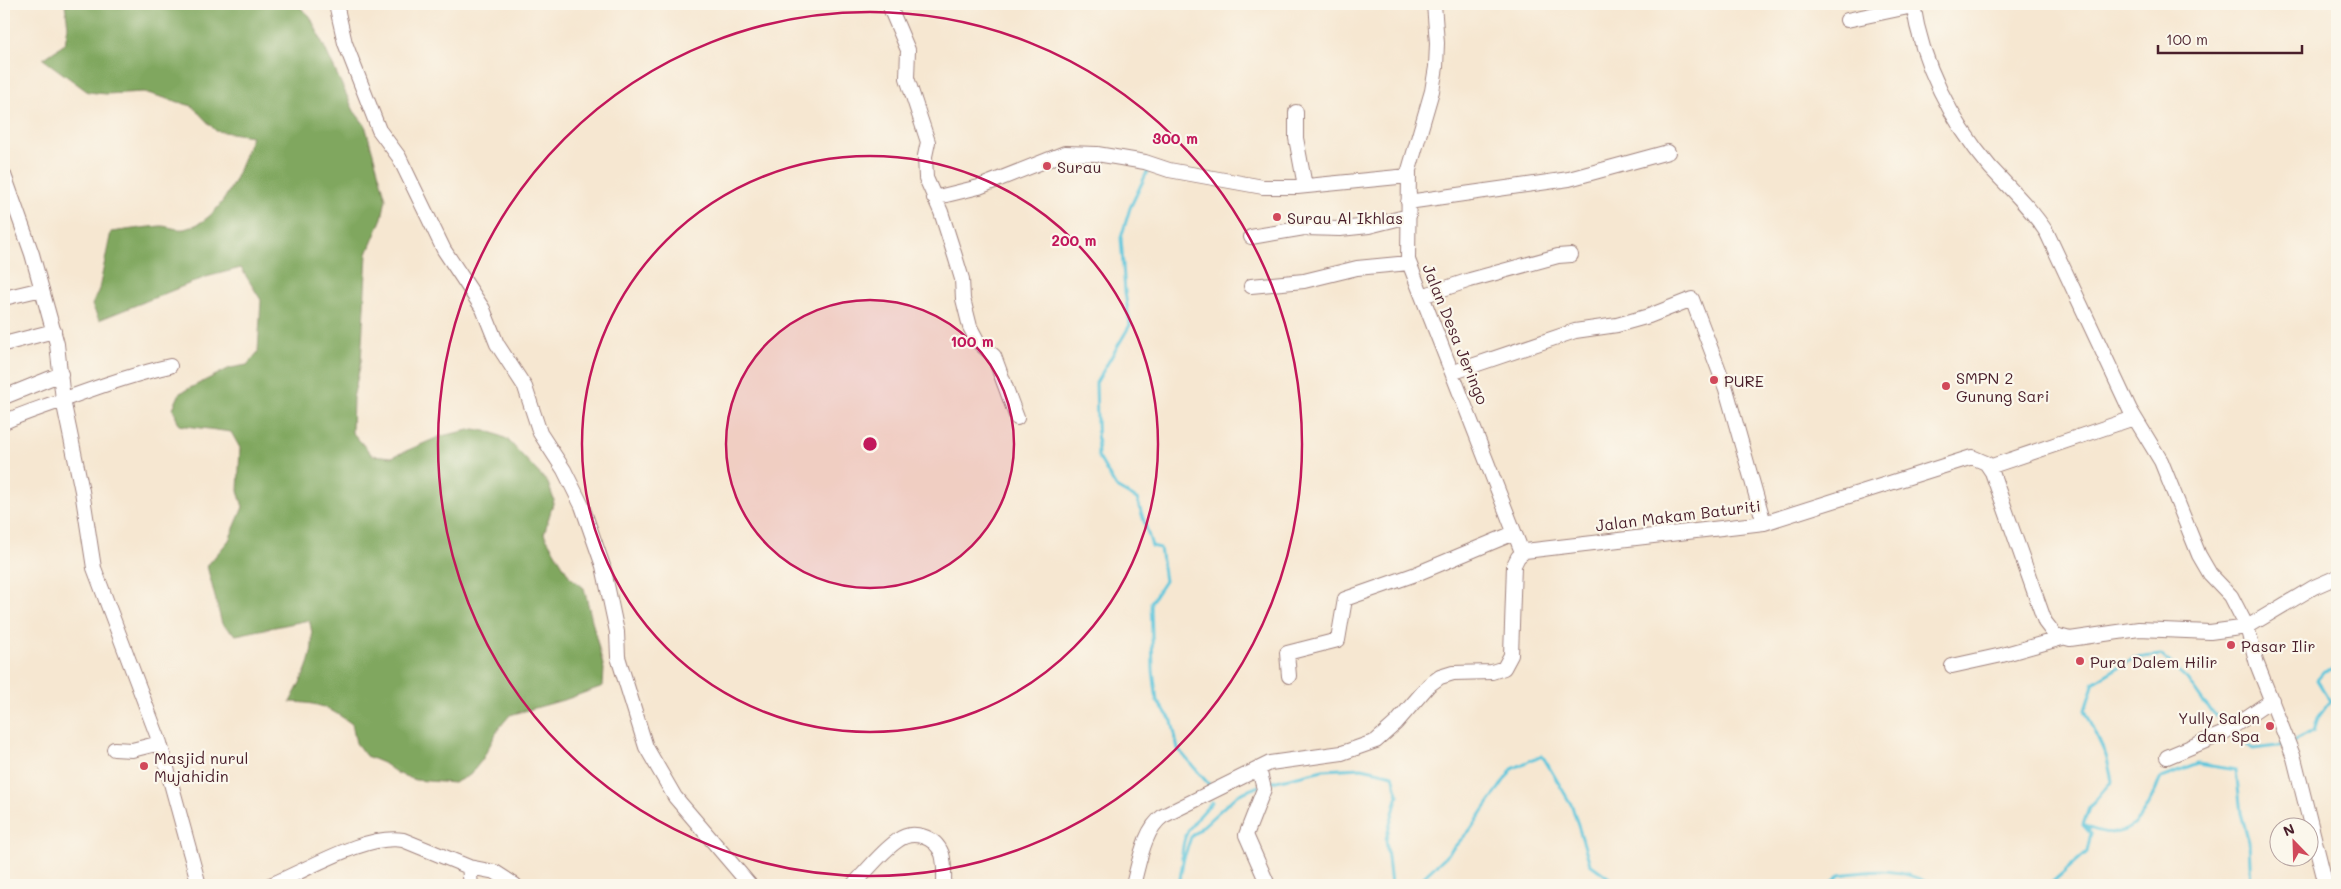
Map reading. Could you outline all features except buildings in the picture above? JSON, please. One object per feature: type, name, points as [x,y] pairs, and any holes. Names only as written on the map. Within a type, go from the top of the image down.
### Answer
[{"type":"street","points":[[336,4],[345,43],[379,130],[399,157],[444,250],[483,309],[498,344],[525,387],[540,433],[564,470],[582,506],[603,566],[617,632],[618,657],[646,747],[675,797],[750,885]]},
{"type":"street","points":[[891,4],[891,10],[908,50],[907,78],[928,142],[925,156],[926,178],[947,229],[962,278],[963,299],[970,327],[978,342],[994,356],[1017,418]]},
{"type":"street","name":"Jalan Desa Jeringo","points":[[1434,4],[1437,43],[1435,73],[1410,159],[1408,176],[1409,263],[1454,372],[1522,552]]},
{"type":"street","points":[[1847,20],[1913,5],[1927,58],[1948,107],[1979,154],[2028,207],[2047,233],[2134,418],[2161,461],[2179,509],[2204,565],[2214,579],[2231,596],[2249,632],[2254,654],[2294,758],[2326,885]]},
{"type":"street","points":[[1296,112],[1296,138],[1305,186]]},
{"type":"street","points":[[1251,237],[1304,228],[1340,229],[1368,226],[1409,209],[1593,173],[1668,152]]},
{"type":"street","points":[[934,198],[979,186],[1065,153],[1097,154],[1145,162],[1169,170],[1245,185],[1305,186],[1408,176]]},
{"type":"street","points":[[4,175],[54,331],[62,374],[63,400],[82,491],[94,568],[160,742],[199,885]]},
{"type":"street","points":[[1422,296],[1470,280],[1558,256],[1571,255]]},
{"type":"street","points":[[1251,286],[1304,281],[1357,268],[1409,263]]},
{"type":"street","points":[[4,298],[42,289]]},
{"type":"street","points":[[1454,372],[1574,330],[1617,325],[1650,316],[1692,299],[1726,389],[1764,523]]},
{"type":"street","points":[[4,344],[54,331]]},
{"type":"street","points":[[4,422],[31,410],[135,374],[170,366]]},
{"type":"street","points":[[4,397],[62,374]]},
{"type":"street","points":[[2062,638],[2052,632],[2045,622],[1989,467],[2134,418]]},
{"type":"street","name":"Jalan Makam Baturiti","points":[[1522,552],[1531,549],[1764,523],[1964,458],[1979,459],[1989,467]]},
{"type":"street","points":[[1289,676],[1287,653],[1338,640],[1345,599],[1416,574],[1514,533]]},
{"type":"street","points":[[1132,885],[1150,831],[1159,819],[1259,769],[1280,761],[1358,749],[1385,735],[1429,685],[1440,677],[1454,673],[1492,672],[1504,668],[1511,655],[1514,565],[1522,552]]},
{"type":"street","points":[[1952,666],[2002,655],[2062,638],[2070,639],[2139,629],[2249,632],[2314,587],[2337,577]]},
{"type":"street","points":[[2167,757],[2222,734],[2272,700]]},
{"type":"street","points":[[114,749],[132,750],[160,742]]},
{"type":"street","points":[[1259,769],[1264,790],[1246,835],[1268,885]]},
{"type":"street","points":[[852,885],[896,841],[915,835],[929,839],[939,849],[943,859],[944,885]]},
{"type":"street","points":[[270,885],[365,844],[385,839],[404,840],[469,867],[495,872],[515,885]]},
{"type":"street","points":[[469,867],[471,885]]},
{"type":"green space","points":[[65,4],[296,4],[310,16],[354,111],[365,125],[386,199],[382,218],[367,254],[361,362],[353,398],[352,432],[372,455],[392,457],[441,436],[474,429],[491,432],[507,439],[548,483],[554,500],[544,534],[570,577],[584,588],[604,669],[603,686],[567,699],[510,715],[499,728],[482,760],[470,775],[454,783],[415,780],[397,773],[383,763],[366,756],[356,743],[352,724],[344,718],[323,707],[309,703],[290,702],[305,672],[311,652],[312,631],[309,620],[236,635],[222,624],[207,566],[229,540],[243,507],[238,491],[240,448],[231,432],[179,425],[173,408],[180,393],[230,368],[247,365],[258,352],[261,300],[241,268],[206,277],[99,320],[92,305],[99,289],[111,232],[161,226],[184,229],[198,224],[220,205],[228,192],[242,164],[252,136],[216,131],[192,106],[144,92],[106,94],[88,92],[43,59],[65,44],[68,26]]},
{"type":"waterway","points":[[1149,168],[1130,208],[1121,238],[1125,292],[1130,325],[1096,383],[1098,456],[1116,487],[1137,499],[1152,546],[1160,548],[1165,581],[1151,602],[1153,670],[1157,701],[1172,721],[1178,749],[1212,788]]},
{"type":"waterway","points":[[2049,885],[2087,852],[2091,834],[2083,825],[2089,808],[2112,781],[2107,758],[2085,710],[2094,682],[2134,658],[2161,655],[2187,679],[2204,703],[2227,727]]},
{"type":"waterway","points":[[2291,742],[2314,731],[2318,718],[2330,701],[2317,680],[2325,671],[2337,668]]},
{"type":"waterway","points":[[2231,732],[2253,749],[2286,745]]},
{"type":"waterway","points":[[1415,885],[1470,830],[1512,769],[1542,755],[1572,806],[1590,864],[1619,885]]},
{"type":"waterway","points":[[2085,826],[2101,832],[2114,833],[2125,830],[2142,815],[2161,778],[2198,764],[2236,770],[2241,813],[2249,842],[2251,885]]},
{"type":"waterway","points":[[1272,782],[1323,770],[1362,768],[1393,775],[1398,795],[1386,839],[1391,885]]},
{"type":"waterway","points":[[1179,885],[1183,861],[1191,837],[1237,795],[1259,786]]},
{"type":"waterway","points":[[1182,858],[1184,840],[1187,833],[1212,802]]},
{"type":"waterway","points":[[1831,885],[1839,875],[1876,871],[1909,875],[1933,885]]},
{"type":"place","name":"Surau","points":[[1047,166]]},
{"type":"place","name":"Surau Al Ikhlas","points":[[1277,217]]},
{"type":"place","name":"PURE","points":[[1714,380]]},
{"type":"place","name":"SMPN 2 Gunung Sari","points":[[1946,386]]},
{"type":"place","name":"Pasar Ilir","points":[[2231,645]]},
{"type":"place","name":"Pura Dalem Hilir","points":[[2080,661]]},
{"type":"place","name":"Yully Salon dan Spa","points":[[2270,726]]},
{"type":"place","name":"Masjid nurul Mujahidin","points":[[144,766]]}]
